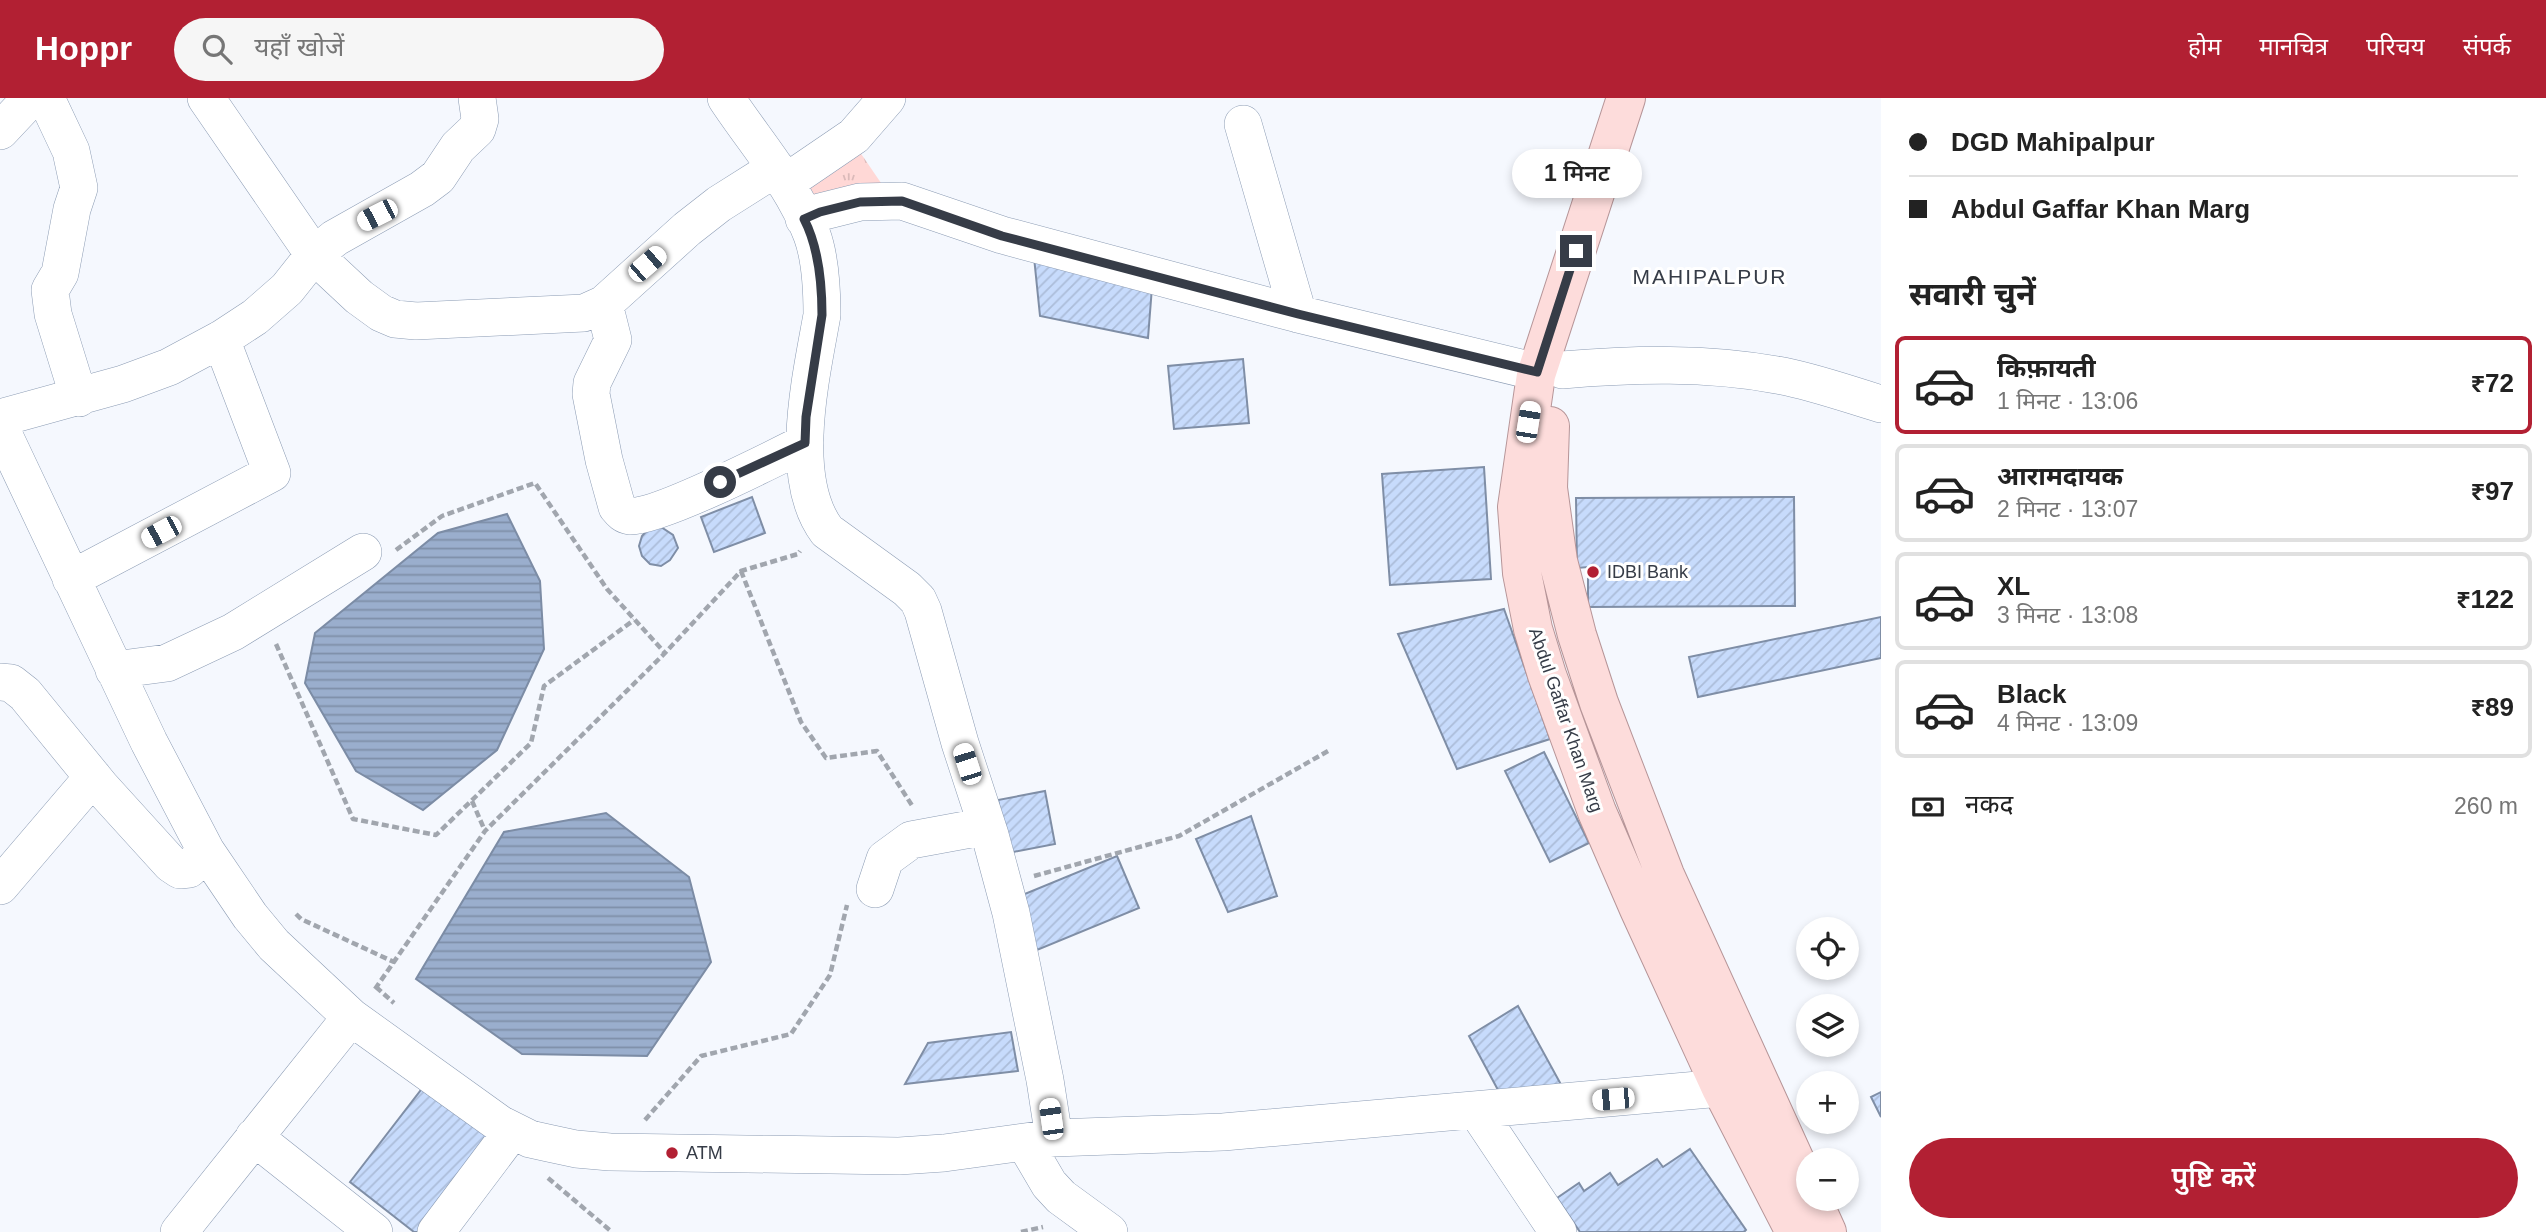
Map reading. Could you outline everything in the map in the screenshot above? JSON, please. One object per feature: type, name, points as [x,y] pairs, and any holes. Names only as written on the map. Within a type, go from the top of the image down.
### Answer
[{"type":"main road","name":"Abdul Gaffar Khan Marg","points":[[1626,98],[1550,371],[1552,411],[1548,488],[1558,561],[1577,635],[1600,703],[1665,875],[1796,1163]]},
{"type":"main road","name":"Abdul Gaffar Khan Marg","points":[[1643,98],[1550,371],[1530,405],[1517,507],[1522,573],[1533,629],[1547,675],[1597,812],[1721,1088],[1795,1232]]},
{"type":"main road","points":[[1817,1211],[1827,1232]]},
{"type":"street","points":[[0,131],[31,98]]},
{"type":"street","points":[[46,98],[71,150],[79,188],[72,209],[60,273],[50,290],[53,314],[79,398]]},
{"type":"street","points":[[206,98],[314,255],[359,297],[381,313],[395,319],[416,321],[584,313],[604,304],[687,229],[719,204],[780,176],[854,136],[887,98]]},
{"type":"street","points":[[0,418],[79,398],[169,367],[222,339],[287,289],[314,255],[335,238],[422,190],[438,177],[458,147],[477,128],[480,119],[477,98]]},
{"type":"street","points":[[726,98],[780,176],[812,236],[822,298],[822,315],[806,417],[805,443],[812,504],[818,520],[827,531],[889,575],[918,600],[987,826],[1023,966],[1045,1080],[1039,1140],[1049,1184],[1061,1198],[1109,1232]]},
{"type":"street","points":[[1243,124],[1298,314]]},
{"type":"street","points":[[804,219],[860,202],[902,201],[1002,236],[1298,314],[1550,371],[1675,365],[1735,369],[1778,375],[1881,404]]},
{"type":"street","points":[[604,304],[613,340],[592,383],[591,394],[604,460],[617,507],[621,512],[627,516],[635,516],[673,504],[805,443]]},
{"type":"street","points":[[71,579],[272,473],[222,339]]},
{"type":"street","points":[[0,426],[114,670],[206,851],[250,916],[274,945],[351,1017],[512,1131],[548,1143],[610,1152],[899,1156],[944,1153],[1039,1140],[1223,1132],[1721,1088]]},
{"type":"street","points":[[114,670],[167,663],[233,632],[374,555]]},
{"type":"street","points":[[0,682],[11,683],[25,694],[93,777],[175,867],[180,870],[189,869],[206,851]]},
{"type":"street","points":[[0,886],[93,777]]},
{"type":"street","points":[[862,894],[886,859],[911,840],[987,826]]},
{"type":"street","points":[[179,1232],[351,1017]]},
{"type":"street","points":[[1476,1111],[1558,1232]]},
{"type":"street","points":[[436,1232],[512,1131]]},
{"type":"street","points":[[254,1138],[373,1232]]},
{"type":"path","points":[[374,555],[442,516],[535,483],[607,589],[665,653]]},
{"type":"path","points":[[351,1017],[376,987],[485,831],[665,653],[741,571],[798,554],[818,520]]},
{"type":"path","points":[[741,571],[801,722],[826,758],[877,751],[915,811]]},
{"type":"path","points":[[274,639],[354,818],[436,835],[531,743],[544,686],[635,620]]},
{"type":"path","points":[[1003,884],[1179,836],[1328,751]]},
{"type":"path","points":[[472,801],[485,831]]},
{"type":"path","points":[[638,1129],[701,1056],[791,1034],[830,975],[862,894]]},
{"type":"path","points":[[292,910],[301,919],[394,962]]},
{"type":"path","points":[[376,987],[396,1005]]},
{"type":"path","points":[[545,1176],[612,1232]]},
{"type":"green space","points":[[853,142],[892,199],[815,235],[790,183]]},
{"type":"water","points":[[507,514],[540,581],[544,649],[497,750],[423,810],[356,771],[305,683],[315,633],[438,533]]},
{"type":"water","points":[[606,813],[689,877],[711,962],[647,1056],[522,1054],[416,979],[504,832]]},
{"type":"building","points":[[1034,257],[1152,287],[1148,338],[1040,316]]},
{"type":"building","points":[[1243,359],[1249,423],[1174,429],[1168,366]]},
{"type":"building","points":[[1484,467],[1491,579],[1390,585],[1382,474]]},
{"type":"building","points":[[752,497],[765,533],[714,552],[701,517]]},
{"type":"building","points":[[1794,497],[1795,606],[1588,607],[1588,567],[1577,568],[1576,498]]},
{"type":"building","points":[[650,527],[661,527],[673,535],[678,548],[670,560],[661,566],[650,564],[642,556],[639,546],[642,536]]},
{"type":"building","points":[[1504,609],[1550,739],[1457,769],[1398,634]]},
{"type":"building","points":[[1881,617],[1881,658],[1698,697],[1689,657]]},
{"type":"building","points":[[1544,752],[1589,843],[1550,862],[1505,771]]},
{"type":"building","points":[[1045,791],[1055,844],[1008,853],[998,800]]},
{"type":"building","points":[[1251,816],[1277,896],[1228,912],[1196,839]]},
{"type":"building","points":[[1117,856],[1139,908],[1037,950],[1015,898]]},
{"type":"building","points":[[1518,1006],[1564,1090],[1498,1090],[1469,1036]]},
{"type":"building","points":[[1011,1032],[1018,1071],[905,1084],[928,1043]]},
{"type":"building","points":[[424,1086],[494,1140],[423,1232],[414,1232],[350,1182]]},
{"type":"building","points":[[1881,1092],[1881,1117],[1871,1097]]},
{"type":"building","points":[[1690,1149],[1746,1230],[1744,1232],[1580,1232],[1557,1198],[1579,1183],[1584,1191],[1610,1173],[1618,1185],[1657,1159],[1663,1167]]},
{"type":"place","name":"IDBI Bank","points":[[1593,572]]},
{"type":"place","name":"ATM","points":[[672,1153]]},
{"type":"district","name":"MAHIPALPUR","points":[[1710,276]]},
{"type":"route","points":[[720,482],[805,443],[822,298],[812,236],[804,219],[841,206],[860,202],[902,201],[1002,236],[1298,314],[1537,372],[1576,251]]}]
